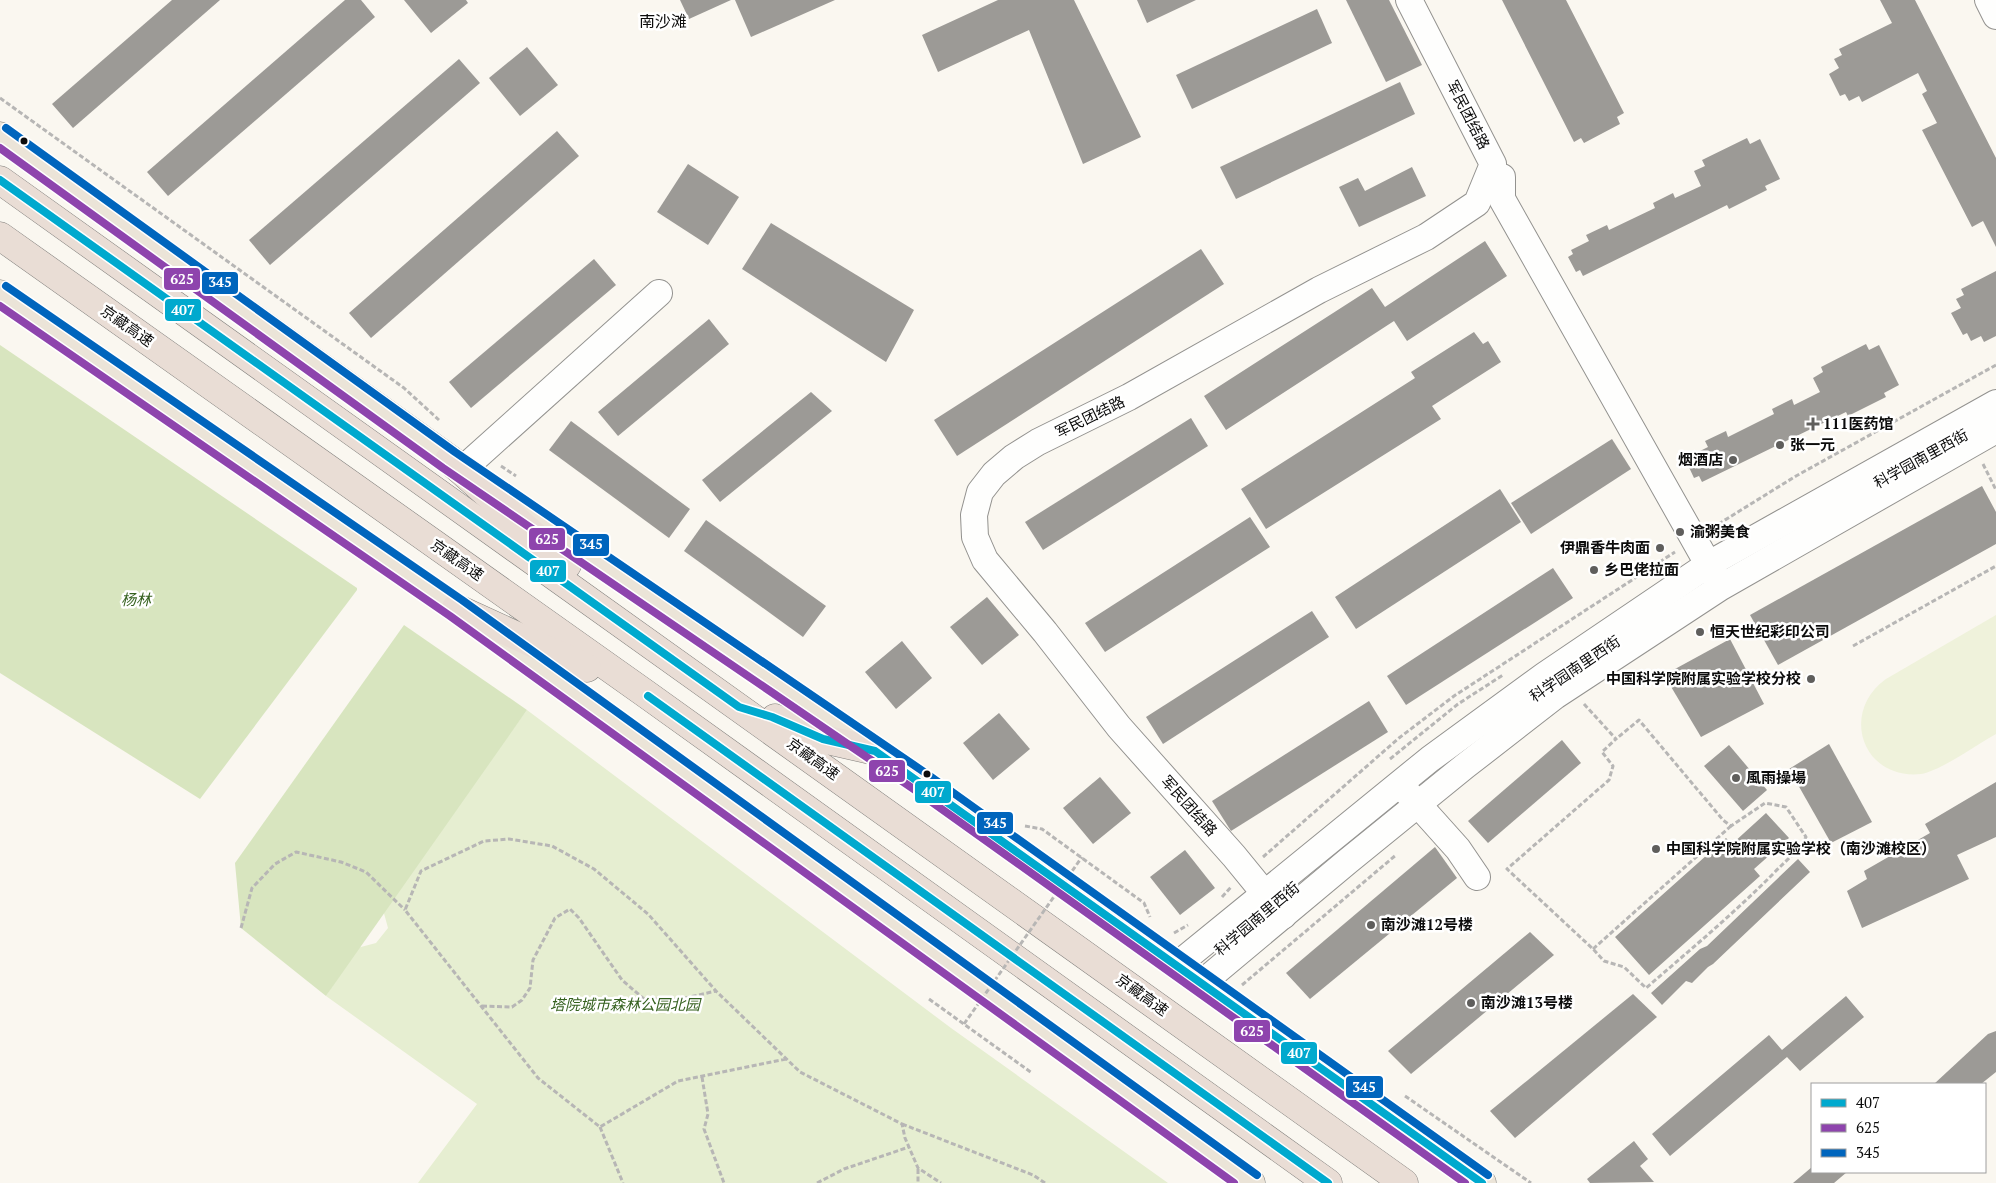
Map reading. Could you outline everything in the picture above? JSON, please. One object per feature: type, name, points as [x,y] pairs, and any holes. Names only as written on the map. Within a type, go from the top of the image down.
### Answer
[{"type":"highway","name":"京藏高速","points":[[0,180],[1404,1183]]},
{"type":"highway","name":"京藏高速","points":[[0,236],[646,694],[1328,1183]]},
{"type":"highway","points":[[456,465],[666,655]]},
{"type":"highway","points":[[456,608],[646,694]]},
{"type":"highway","points":[[739,707],[772,717],[823,739],[875,751]]},
{"type":"main road","points":[[0,136],[456,465],[875,751],[1482,1183]]},
{"type":"main road","points":[[0,294],[456,608],[1251,1183]]},
{"type":"street","name":"军民团结路","points":[[1273,904],[1119,728],[1045,632],[985,560],[976,537],[974,515],[980,492],[994,474],[1038,442],[1129,397],[1319,290],[1426,237],[1477,203],[1493,164],[1409,0]]},
{"type":"street","points":[[1988,0],[1996,16]]},
{"type":"street","points":[[1502,177],[1502,199],[1715,576]]},
{"type":"street","points":[[456,465],[659,293]]},
{"type":"street","points":[[1715,576],[1996,403]]},
{"type":"street","name":"科学园南里西街","points":[[1190,974],[1273,904],[1512,713],[1715,576],[1996,417]]},
{"type":"street","points":[[1715,576],[1996,430]]},
{"type":"street","points":[[1409,794],[1458,849],[1477,877]]},
{"type":"path","points":[[0,98],[404,388],[440,421]]},
{"type":"path","points":[[1221,897],[1246,871],[1399,738],[1454,696],[1693,540],[1796,476],[1996,365]]},
{"type":"path","points":[[1982,463],[1996,490]]},
{"type":"path","points":[[1853,646],[1996,566]]},
{"type":"path","points":[[1580,700],[1616,739]]},
{"type":"path","points":[[1594,949],[1731,826],[1765,802],[1786,807],[1806,836],[1798,851],[1778,868],[1743,904],[1646,988],[1624,967],[1604,961],[1594,949],[1507,870],[1609,780],[1614,766],[1602,752],[1616,739],[1639,720],[1723,820],[1731,826]]},
{"type":"path","points":[[1024,826],[1042,829],[1144,902]]},
{"type":"path","points":[[404,910],[421,871],[484,840],[509,839],[552,846],[594,869],[648,914],[716,991],[800,1072],[902,1124],[1033,1176],[1045,1183]]},
{"type":"path","points":[[241,928],[252,888],[274,864],[296,852],[341,862],[366,872],[404,910],[538,1078],[600,1127],[623,1183]]},
{"type":"path","points":[[964,1024],[1082,857]]},
{"type":"path","points":[[482,1006],[512,1007],[522,1000],[530,988],[533,960],[537,952],[555,918],[570,909],[579,918],[622,980],[644,999],[681,999],[716,991]]},
{"type":"path","points":[[1169,937],[1190,924]]},
{"type":"path","points":[[929,999],[1032,1073]]},
{"type":"path","points":[[600,1127],[678,1081],[786,1059]]},
{"type":"path","points":[[702,1077],[708,1114],[704,1129],[724,1183]]},
{"type":"path","points":[[902,1124],[918,1168],[918,1183]]},
{"type":"path","points":[[817,1183],[844,1168],[909,1147]]},
{"type":"path","points":[[918,1168],[941,1183]]},
{"type":"green space","name":"杨林","points":[[0,345],[357,588],[200,799],[0,673]]},
{"type":"green space","points":[[1996,615],[1996,734],[1948,763],[1929,772],[1921,774],[1901,773],[1884,766],[1872,756],[1864,741],[1861,726],[1863,709],[1872,693],[1886,679]]},
{"type":"green space","points":[[404,625],[527,710],[326,996],[241,928],[235,863]]},
{"type":"green space","name":"塔院城市森林公园北园","points":[[527,710],[951,1028],[1168,1183],[418,1183],[477,1104],[326,996],[357,948],[376,943],[388,928],[382,906]]},
{"type":"building","points":[[172,0],[220,0],[73,128],[52,104]]},
{"type":"building","points":[[345,0],[361,0],[375,17],[168,196],[147,172]]},
{"type":"building","points":[[404,0],[466,0],[468,3],[431,33]]},
{"type":"building","points":[[680,0],[731,0],[689,19]]},
{"type":"building","points":[[735,0],[835,0],[751,37]]},
{"type":"building","points":[[998,0],[1074,0],[1141,137],[1083,164],[1029,30],[938,72],[922,35]]},
{"type":"building","points":[[1137,0],[1196,0],[1147,23]]},
{"type":"building","points":[[1346,0],[1389,0],[1422,65],[1386,82]]},
{"type":"building","points":[[1502,0],[1566,0],[1624,113],[1617,117],[1620,124],[1584,143],[1581,138],[1574,142]]},
{"type":"building","points":[[1880,0],[1915,0],[1996,158],[1996,247],[1983,221],[1972,227],[1922,130],[1937,123],[1922,94],[1927,91],[1918,73],[1862,102],[1859,96],[1849,101],[1845,94],[1840,96],[1829,74],[1839,68],[1834,59],[1842,55],[1839,49],[1892,23]]},
{"type":"building","points":[[1317,9],[1332,43],[1192,109],[1176,75]]},
{"type":"building","points":[[527,47],[558,85],[520,116],[489,78]]},
{"type":"building","points":[[459,59],[480,83],[270,265],[249,240]]},
{"type":"building","points":[[1400,82],[1415,114],[1236,199],[1220,167]]},
{"type":"building","points":[[557,131],[579,156],[371,338],[349,313]]},
{"type":"building","points":[[1747,138],[1750,144],[1760,139],[1780,179],[1765,186],[1767,190],[1729,209],[1727,205],[1583,276],[1580,270],[1576,272],[1568,257],[1573,254],[1571,250],[1589,241],[1586,235],[1607,225],[1609,230],[1655,208],[1653,203],[1673,193],[1675,198],[1701,186],[1694,171],[1705,166],[1702,160]]},
{"type":"building","points":[[688,164],[739,197],[708,245],[657,212]]},
{"type":"building","points":[[1412,167],[1426,196],[1359,227],[1339,187],[1358,178],[1365,191]]},
{"type":"building","points":[[771,223],[914,310],[886,362],[742,269]]},
{"type":"building","points":[[1485,241],[1507,276],[1407,341],[1394,321],[1226,430],[1204,396],[1372,288],[1385,307]]},
{"type":"building","points":[[1201,249],[1224,284],[957,456],[934,420]]},
{"type":"building","points":[[594,259],[616,285],[471,408],[449,382]]},
{"type":"building","points":[[1996,271],[1996,336],[1984,342],[1981,336],[1971,341],[1967,333],[1963,335],[1951,313],[1961,308],[1956,299],[1964,295],[1961,289]]},
{"type":"building","points":[[709,319],[729,344],[618,436],[598,412]]},
{"type":"building","points":[[1474,332],[1483,344],[1488,341],[1501,362],[1432,406],[1441,419],[1266,529],[1241,489],[1415,378],[1411,372]]},
{"type":"building","points":[[1866,344],[1869,350],[1879,345],[1899,385],[1884,393],[1886,397],[1848,416],[1846,412],[1702,482],[1699,476],[1694,478],[1687,463],[1692,461],[1690,456],[1708,447],[1705,441],[1726,431],[1728,437],[1774,414],[1772,409],[1792,399],[1794,405],[1820,392],[1813,378],[1823,372],[1821,367]]},
{"type":"building","points":[[811,392],[832,411],[720,502],[702,480]]},
{"type":"building","points":[[1191,418],[1208,446],[1043,550],[1025,522]]},
{"type":"building","points":[[571,421],[690,509],[669,538],[549,450]]},
{"type":"building","points":[[1612,439],[1631,469],[1531,534],[1511,503]]},
{"type":"building","points":[[1982,486],[1996,512],[1996,544],[1778,665],[1750,615]]},
{"type":"building","points":[[1500,489],[1521,522],[1356,629],[1335,597]]},
{"type":"building","points":[[1250,517],[1270,547],[1105,652],[1085,623]]},
{"type":"building","points":[[706,520],[826,606],[803,637],[684,551]]},
{"type":"building","points":[[1553,568],[1573,598],[1406,705],[1387,676]]},
{"type":"building","points":[[987,597],[1019,635],[982,665],[950,627]]},
{"type":"building","points":[[1312,611],[1329,637],[1163,744],[1146,717]]},
{"type":"building","points":[[1730,639],[1764,704],[1701,737],[1664,675]]},
{"type":"building","points":[[902,641],[932,678],[896,709],[865,672]]},
{"type":"building","points":[[1369,701],[1388,732],[1231,831],[1212,801]]},
{"type":"building","points":[[999,713],[1030,749],[993,780],[963,743]]},
{"type":"building","points":[[1562,740],[1581,763],[1488,843],[1468,821]]},
{"type":"building","points":[[1829,744],[1872,822],[1831,843],[1789,769]]},
{"type":"building","name":"風雨操場","points":[[1729,745],[1767,790],[1743,811],[1704,766]]},
{"type":"building","points":[[1100,777],[1131,813],[1093,844],[1063,808]]},
{"type":"building","points":[[1996,782],[1996,837],[1957,855],[1969,879],[1862,928],[1847,891],[1867,879],[1864,871],[1930,833],[1925,824]]},
{"type":"building","points":[[1766,813],[1789,838],[1754,869],[1760,876],[1649,975],[1615,937],[1726,838],[1732,844]]},
{"type":"building","name":"南沙滩12号楼","points":[[1435,847],[1457,878],[1310,999],[1286,973]]},
{"type":"building","points":[[1185,850],[1215,888],[1180,915],[1150,877]]},
{"type":"building","points":[[1798,859],[1810,872],[1692,983],[1686,981],[1662,1005],[1651,993],[1700,949],[1707,946]]},
{"type":"building","name":"南沙滩13号楼","points":[[1530,932],[1554,955],[1411,1074],[1388,1051]]},
{"type":"building","points":[[1633,994],[1657,1017],[1515,1138],[1490,1111]]},
{"type":"building","points":[[1846,996],[1864,1017],[1800,1071],[1787,1057],[1670,1156],[1652,1134],[1769,1035],[1782,1050]]},
{"type":"building","points":[[1996,1031],[1996,1072],[1982,1083],[1935,1083],[1988,1034]]},
{"type":"building","points":[[1634,1141],[1648,1159],[1640,1166],[1654,1182],[1590,1183],[1587,1179]]},
{"type":"building","points":[[1811,1168],[1811,1173],[1846,1173],[1834,1183],[1793,1183]]},
{"type":"transit line","name":"345","points":[[6,128],[455,452],[927,774],[1488,1175]]},
{"type":"transit line","name":"625","points":[[0,148],[443,468],[915,790],[1465,1183]]},
{"type":"transit line","name":"407","points":[[0,180],[739,707],[772,717],[823,739],[875,751],[1482,1183]]},
{"type":"transit line","name":"345","points":[[6,286],[462,600],[1257,1175]]},
{"type":"transit line","name":"625","points":[[0,306],[450,616],[1234,1183]]},
{"type":"transit line","name":"407","points":[[648,696],[1328,1183]]},
{"type":"place","name":"111医药馆","points":[[1813,424]]},
{"type":"place","name":"张一元","points":[[1780,445]]},
{"type":"place","name":"烟酒店","points":[[1733,460]]},
{"type":"place","name":"渝粥美食","points":[[1680,532]]},
{"type":"place","name":"伊鼎香牛肉面","points":[[1660,548]]},
{"type":"place","name":"乡巴佬拉面","points":[[1594,570]]},
{"type":"place","name":"恒天世纪彩印公司","points":[[1700,632]]},
{"type":"place","name":"中国科学院附属实验学校分校","points":[[1811,679]]},
{"type":"place","name":"風雨操場","points":[[1736,778]]},
{"type":"place","name":"中国科学院附属实验学校（南沙滩校区）","points":[[1656,849]]},
{"type":"place","name":"南沙滩12号楼","points":[[1371,925]]},
{"type":"place","name":"南沙滩13号楼","points":[[1471,1003]]},
{"type":"district","name":"南沙滩","points":[[663,21]]}]
